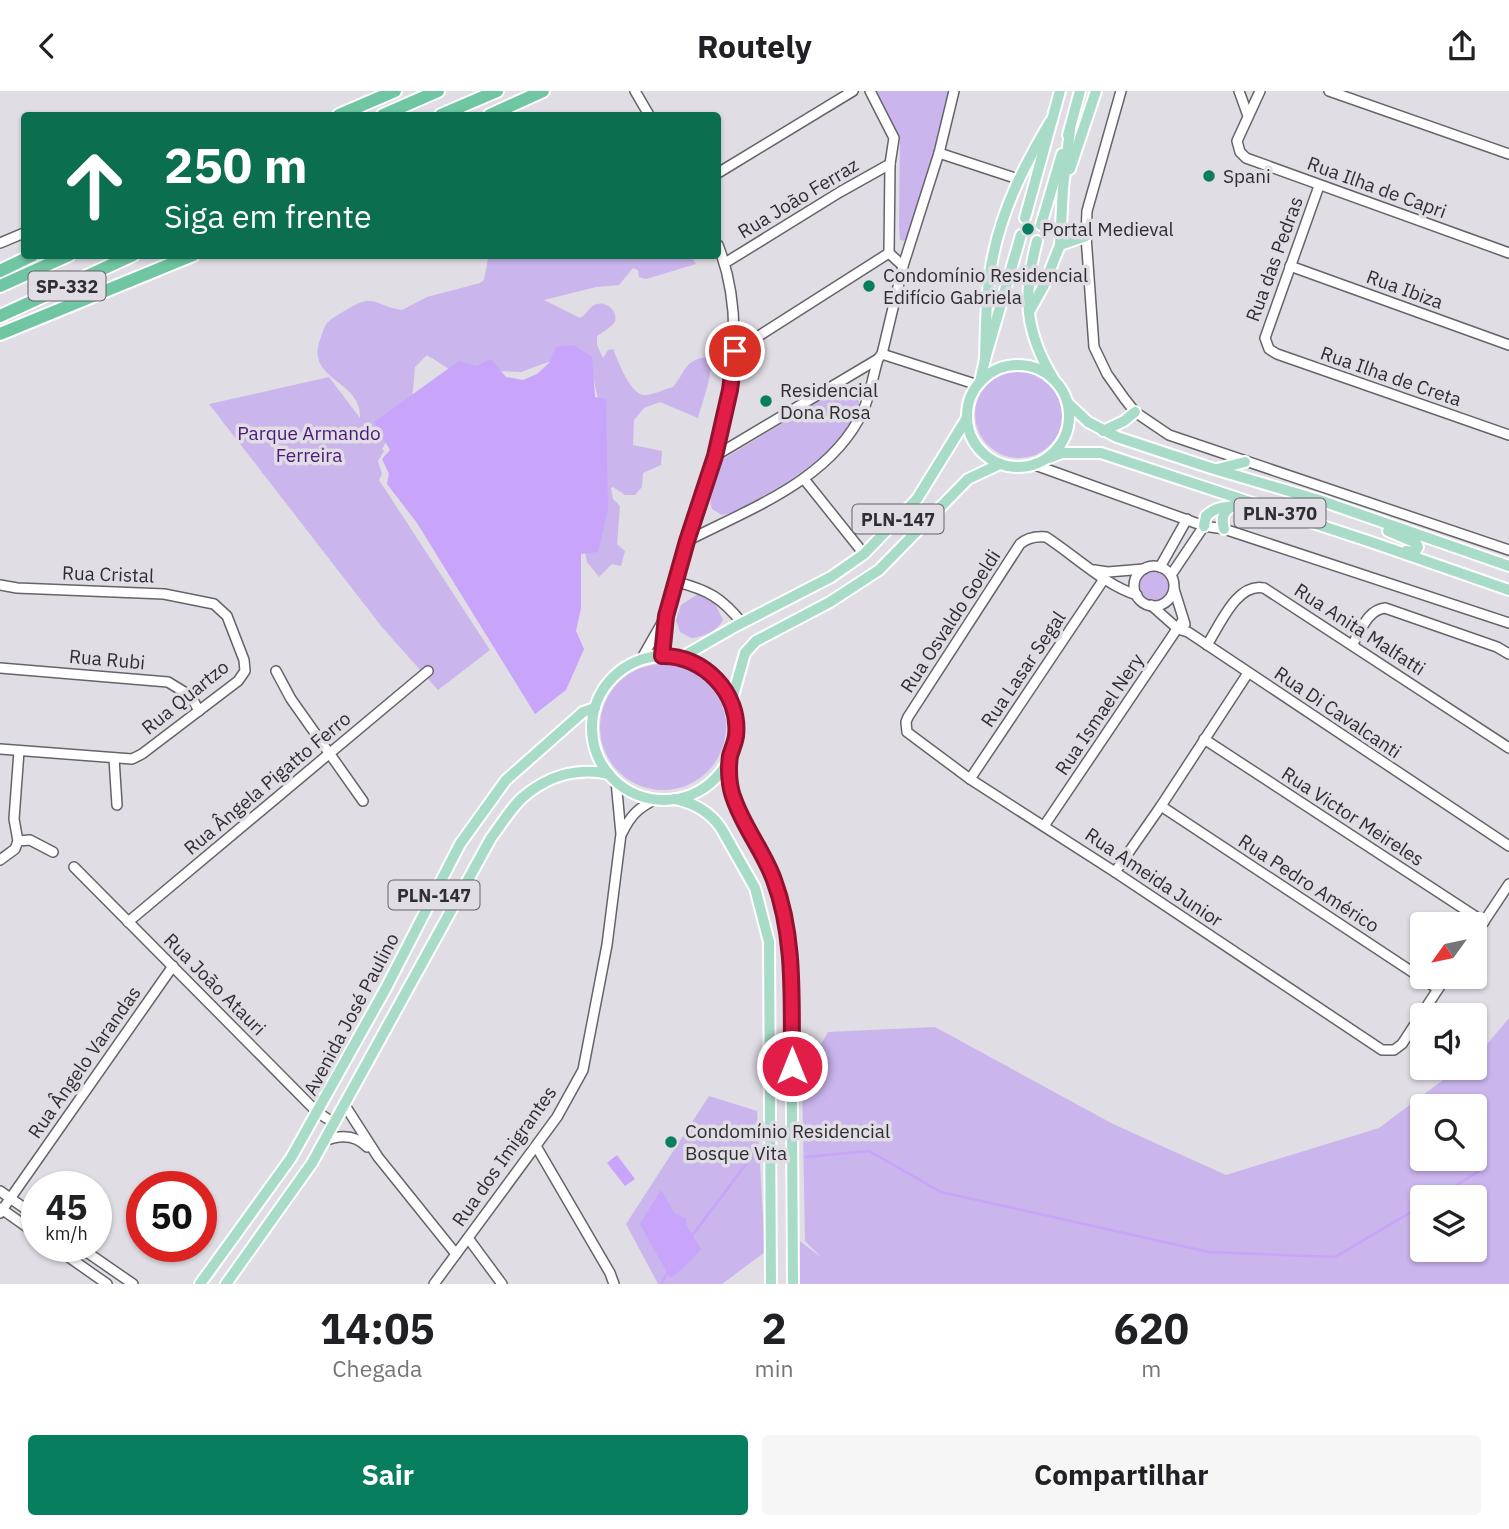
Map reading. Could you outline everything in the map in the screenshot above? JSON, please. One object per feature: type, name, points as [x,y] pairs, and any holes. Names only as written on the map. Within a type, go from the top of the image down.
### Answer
[{"type":"highway","points":[[346,112],[395,91]]},
{"type":"highway","points":[[390,112],[438,91]]},
{"type":"highway","points":[[449,112],[497,91]]},
{"type":"highway","points":[[497,112],[543,91]]},
{"type":"highway","points":[[0,271],[25,259]]},
{"type":"highway","name":"SP-332","points":[[0,286],[60,259]]},
{"type":"highway","name":"SP-332","points":[[0,316],[124,259]]},
{"type":"highway","points":[[0,334],[183,259]]},
{"type":"main road","points":[[1026,218],[1060,91]]},
{"type":"main road","points":[[1041,225],[1080,91]]},
{"type":"main road","points":[[1063,188],[1096,91]]},
{"type":"main road","points":[[985,359],[993,256],[1018,179],[1050,122]]},
{"type":"main road","points":[[1029,312],[1044,285],[1060,245],[1070,130]]},
{"type":"main road","points":[[1000,464],[983,453],[977,445],[967,418],[970,401],[979,383],[998,321],[1021,236]]},
{"type":"main road","points":[[1060,245],[1086,236]]},
{"type":"main road","points":[[1037,241],[1028,275],[1029,322],[1038,353],[1054,380]]},
{"type":"main road","points":[[979,383],[996,370],[1016,365],[1036,368],[1054,380]]},
{"type":"main road","name":"PLN-370","points":[[1054,380],[1068,403],[1082,418],[1103,431],[1214,469],[1319,500],[1509,566]]},
{"type":"main road","points":[[1049,458],[1060,447],[1067,433],[1068,403]]},
{"type":"main road","points":[[1103,431],[1135,412]]},
{"type":"main road","name":"PLN-147","points":[[682,657],[831,577],[864,554],[917,499],[967,418]]},
{"type":"main road","name":"PLN-370","points":[[1000,464],[1018,468],[1035,465],[1062,453],[1101,453],[1509,590]]},
{"type":"main road","points":[[1214,469],[1245,462]]},
{"type":"main road","name":"PLN-147","points":[[734,711],[733,696],[745,653],[757,641],[830,602],[879,570],[968,479],[1000,464]]},
{"type":"main road","points":[[1319,500],[1335,512],[1412,541],[1418,547],[1412,552],[1371,542]]},
{"type":"main road","points":[[1224,529],[1225,510],[1232,506]]},
{"type":"main road","points":[[1204,526],[1206,516],[1219,507],[1232,506],[1256,512],[1275,512]]},
{"type":"main road","points":[[682,657],[706,669],[724,687],[734,711],[736,735],[730,758],[721,773],[708,785],[675,799],[656,799],[635,793],[613,778],[600,760],[594,745],[594,708],[604,686],[615,674],[642,659],[682,657]]},
{"type":"main road","name":"Avenida José Paulino","points":[[200,1284],[291,1158],[460,844],[506,779],[583,712],[594,708]]},
{"type":"main road","points":[[730,758],[733,797],[774,879],[782,903],[791,958],[793,1284]]},
{"type":"main road","name":"Avenida José Paulino","points":[[226,1284],[312,1163],[491,838],[522,798],[560,774],[584,770],[613,778]]},
{"type":"main road","points":[[675,799],[699,807],[721,828],[755,888],[769,942],[771,1284]]},
{"type":"main road","points":[[433,897],[439,905],[450,910]]},
{"type":"main road","points":[[426,911],[444,921]]},
{"type":"main road","points":[[268,1189],[284,1201]]},
{"type":"street","points":[[635,91],[647,112]]},
{"type":"street","points":[[721,171],[853,91]]},
{"type":"street","points":[[870,91],[894,138],[889,253],[903,266]]},
{"type":"street","points":[[687,541],[804,479],[844,442],[855,426],[864,409],[880,357],[903,266],[939,153],[954,91]]},
{"type":"street","points":[[1121,91],[1087,211],[1086,236],[1094,347],[1112,383],[1135,412],[1170,435],[1509,550]]},
{"type":"street","points":[[1239,91],[1248,116],[1252,113],[1261,91]]},
{"type":"street","points":[[1329,91],[1509,154]]},
{"type":"street","name":"Rua Ilha de Capri","points":[[1248,116],[1237,141],[1238,148],[1246,158],[1509,253]]},
{"type":"street","points":[[939,153],[1018,179]]},
{"type":"street","name":"Rua João Ferraz","points":[[724,263],[891,164]]},
{"type":"street","name":"Rua das Pedras","points":[[1266,344],[1265,338],[1319,186]]},
{"type":"street","points":[[0,243],[21,234]]},
{"type":"street","points":[[735,351],[889,253]]},
{"type":"street","points":[[642,659],[666,616],[715,456],[730,390],[735,351],[733,303],[721,254]]},
{"type":"street","name":"Rua Ibiza","points":[[1290,266],[1509,345]]},
{"type":"street","name":"Rua Ilha de Creta","points":[[1266,344],[1278,354],[1509,435]]},
{"type":"street","points":[[715,456],[880,357],[979,383]]},
{"type":"street","points":[[1035,465],[1204,526],[1224,529],[1509,623]]},
{"type":"street","points":[[804,479],[864,554]]},
{"type":"street","points":[[1160,567],[1187,519]]},
{"type":"street","points":[[1171,575],[1204,526]]},
{"type":"street","name":"Rua Osvaldo Goeldi","points":[[905,726],[908,717],[1020,544],[1028,538],[1046,537],[1093,569]]},
{"type":"street","points":[[1093,569],[1108,572],[1160,567],[1171,575],[1180,625]]},
{"type":"street","points":[[1093,569],[1104,579],[1137,595]]},
{"type":"street","points":[[1144,569],[1136,577],[1135,583],[1140,600],[1150,605],[1166,602],[1174,589]]},
{"type":"street","name":"Rua Lasar Segal","points":[[970,779],[1104,579]]},
{"type":"street","points":[[677,582],[715,595],[742,623]]},
{"type":"street","name":"Rua Cristal","points":[[0,585],[164,594],[214,604]]},
{"type":"street","name":"Rua Anita Malfatti","points":[[1207,645],[1240,594],[1256,586],[1267,589],[1509,748]]},
{"type":"street","name":"Rua Quartzo","points":[[0,749],[132,759],[142,754],[238,681],[245,671],[244,660],[228,616],[214,604]]},
{"type":"street","name":"Rua Di Cavalcanti","points":[[1150,605],[1509,846]]},
{"type":"street","points":[[1352,645],[1370,615],[1377,609],[1385,608],[1497,646],[1509,653]]},
{"type":"street","points":[[662,656],[666,616]]},
{"type":"street","name":"Rua Ismael Nery","points":[[1044,826],[1180,625]]},
{"type":"street","name":"Rua Rubi","points":[[0,668],[168,682],[191,696],[200,711]]},
{"type":"street","points":[[276,671],[291,699],[363,800]]},
{"type":"street","name":"Rua Ângela Pigatto Ferro","points":[[128,922],[428,671]]},
{"type":"street","points":[[1115,872],[1161,807],[1248,673]]},
{"type":"street","name":"Rua Ameida Junior","points":[[905,726],[910,736],[970,779],[1115,872],[1377,1048],[1389,1051],[1402,1044],[1437,989]]},
{"type":"street","name":"Rua Victor Meireles","points":[[1204,739],[1469,912]]},
{"type":"street","points":[[0,860],[15,849],[18,841],[14,819],[19,751]]},
{"type":"street","points":[[114,758],[117,805]]},
{"type":"street","name":"Rua dos Imigrantes","points":[[434,1284],[557,1117],[583,1070],[607,945],[621,834],[621,806],[613,778]]},
{"type":"street","name":"Rua dos Imigrantes","points":[[621,834],[631,815],[640,806],[656,799]]},
{"type":"street","name":"Rua Pedro Américo","points":[[1161,807],[1410,971]]},
{"type":"street","points":[[18,841],[30,840],[53,852]]},
{"type":"street","name":"Rua João Atauri","points":[[74,867],[317,1112],[334,1123]]},
{"type":"street","points":[[1488,916],[1509,884]]},
{"type":"street","name":"Rua Ângelo Varandas","points":[[1,1210],[173,966]]},
{"type":"street","points":[[344,1104],[379,1157],[456,1254]]},
{"type":"street","points":[[324,1141],[332,1137],[351,1137],[360,1140],[379,1157]]},
{"type":"street","points":[[536,1146],[614,1283]]},
{"type":"street","points":[[0,1191],[21,1206]]},
{"type":"street","points":[[1,1210],[21,1223]]},
{"type":"street","points":[[468,1238],[502,1284]]},
{"type":"street","points":[[76,1262],[107,1284]]},
{"type":"street","points":[[101,1262],[132,1284]]},
{"type":"green space","points":[[876,91],[950,91],[934,159],[908,238],[903,241],[900,240],[899,227],[900,137]]},
{"type":"green space","name":"Parque Armando Ferreira","points":[[488,259],[693,259],[696,264],[646,279],[639,277],[638,270],[633,268],[619,285],[596,287],[544,300],[580,318],[600,303],[610,308],[615,314],[615,321],[597,336],[597,345],[603,358],[608,350],[613,349],[626,377],[640,394],[652,394],[673,387],[686,367],[699,359],[707,357],[711,360],[711,367],[698,418],[660,402],[644,408],[634,420],[633,445],[662,451],[661,465],[643,473],[642,487],[635,495],[625,495],[611,488],[613,499],[620,506],[617,544],[625,551],[621,566],[612,564],[599,577],[587,562],[585,553],[603,421],[591,367],[573,353],[521,372],[449,369],[427,355],[415,367],[412,400],[382,449],[384,451],[378,461],[382,474],[379,480],[490,650],[438,690],[382,627],[209,404],[329,377],[360,418],[358,405],[352,395],[326,372],[320,363],[318,352],[328,322],[363,302],[374,302],[402,310],[427,297],[484,280]]},
{"type":"green space","points":[[1019,370],[1044,377],[1056,389],[1063,414],[1056,439],[1044,451],[1019,458],[994,451],[982,439],[975,414],[982,389],[994,377]]},
{"type":"green space","points":[[848,387],[859,400],[856,415],[834,446],[800,473],[738,510],[722,515],[712,509],[712,483],[722,460],[835,391]]},
{"type":"green space","points":[[1154,572],[1164,576],[1168,586],[1164,596],[1154,600],[1144,596],[1140,586],[1144,576]]},
{"type":"green space","points":[[698,594],[713,600],[723,620],[710,633],[691,638],[680,632],[676,620],[681,605]]},
{"type":"green space","points":[[663,664],[687,669],[707,683],[721,703],[726,727],[721,751],[707,771],[687,785],[663,790],[639,785],[619,771],[605,751],[600,727],[605,703],[619,683],[639,669]]},
{"type":"green space","points":[[1509,1018],[1509,1284],[793,1284],[793,1236],[821,1257],[805,1241],[802,1077],[828,1032],[935,1027],[1113,1124],[1226,1175],[1379,1128],[1410,1105],[1410,1171],[1487,1171],[1487,1094],[1424,1094],[1443,1080],[1487,1080],[1487,1044]]},
{"type":"green space","points":[[709,1096],[757,1111],[765,1252],[722,1284],[658,1284],[626,1224]]},
{"type":"shaded area","points":[[574,345],[592,357],[595,397],[606,399],[608,509],[598,552],[581,554],[581,608],[576,631],[584,649],[566,690],[535,714],[417,523],[387,484],[389,474],[382,459],[390,450],[374,422],[459,361],[476,366],[491,359],[506,377],[523,380],[537,374],[549,363],[556,347]]},
{"type":"shaded area","points":[[617,1155],[635,1179],[625,1186],[607,1163]]},
{"type":"shaded area","points":[[661,1190],[674,1213],[686,1219],[686,1225],[701,1249],[687,1265],[670,1278],[640,1224]]},
{"type":"waterway","points":[[805,1157],[869,1151],[941,1192],[1209,1252],[1335,1257],[1410,1213]]},
{"type":"waterway","points":[[691,1237],[747,1163]]},
{"type":"waterway","points":[[1457,1185],[1488,1166]]},
{"type":"waterway","points":[[661,1284],[668,1272]]},
{"type":"place","name":"Spani","points":[[1209,176]]},
{"type":"place","name":"Portal Medieval","points":[[1028,229]]},
{"type":"place","name":"Condomínio Residencial Edifício Gabriela","points":[[869,286]]},
{"type":"place","name":"Residencial Dona Rosa","points":[[766,401]]},
{"type":"place","name":"Condomínio Residencial Bosque Vita","points":[[671,1142]]},
{"type":"route","points":[[735,351],[730,390],[715,456],[687,541],[666,616],[661,647],[662,656],[682,657],[706,669],[724,687],[734,711],[736,735],[730,758],[733,797],[774,879],[788,933],[791,958],[792,1066]]}]
